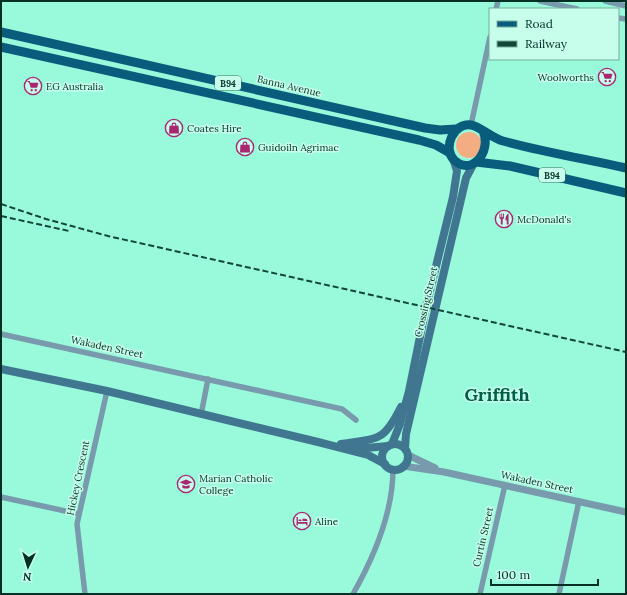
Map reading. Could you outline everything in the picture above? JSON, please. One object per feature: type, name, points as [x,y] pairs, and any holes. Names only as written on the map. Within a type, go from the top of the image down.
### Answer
[{"type":"main road","name":"Banna Avenue","points":[[1,32],[425,128],[440,130],[456,129]]},
{"type":"main road","name":"B94","points":[[1,47],[419,140],[436,145],[452,155],[462,164],[475,163],[510,166],[626,193]]},
{"type":"main road","name":"B94","points":[[456,129],[466,125],[472,125],[494,138],[508,142],[626,168]]},
{"type":"main road","points":[[452,155],[451,140],[456,129]]},
{"type":"main road","points":[[475,163],[482,157],[485,146],[485,136],[483,131]]},
{"type":"main road","name":"Crossing Street","points":[[390,445],[400,424],[409,391],[456,182],[457,171],[452,155]]},
{"type":"main road","name":"Crossing Street","points":[[406,452],[406,434],[434,309],[464,185],[468,172],[475,163]]},
{"type":"main road","points":[[1,369],[107,391],[201,415],[318,442],[368,455],[393,469],[403,466],[407,460],[406,452],[399,445],[366,448],[318,442]]},
{"type":"main road","name":"Crossing Street","points":[[341,444],[365,442],[382,435],[390,428],[409,391]]},
{"type":"main road","points":[[385,464],[383,453],[390,445]]},
{"type":"street","points":[[540,1],[572,8]]},
{"type":"street","points":[[605,1],[626,6]]},
{"type":"street","points":[[472,125],[489,42]]},
{"type":"street","name":"Wakaden Street","points":[[1,334],[342,409],[356,420]]},
{"type":"street","points":[[201,415],[208,379]]},
{"type":"street","name":"Hickey Crescent","points":[[85,594],[77,524],[107,391]]},
{"type":"street","name":"Wakaden Street","points":[[406,452],[444,472]]},
{"type":"street","name":"Wakaden Street","points":[[403,466],[444,472],[626,512]]},
{"type":"street","points":[[353,594],[365,573],[380,536],[391,493],[393,469]]},
{"type":"street","name":"Curtin Street","points":[[480,594],[504,485]]},
{"type":"street","points":[[1,497],[79,514]]},
{"type":"street","points":[[559,594],[579,501]]},
{"type":"shaded area","points":[[469,132],[478,136],[482,145],[478,154],[469,158],[460,154],[456,145],[460,136]]},
{"type":"railway","points":[[1,204],[46,219],[108,236],[626,352]]},
{"type":"railway","points":[[1,216],[69,231]]},
{"type":"place","name":"Woolworths","points":[[607,77]]},
{"type":"place","name":"EG Australia","points":[[33,86]]},
{"type":"place","name":"Coates Hire","points":[[174,128]]},
{"type":"place","name":"Guidoiln Agrimac","points":[[245,147]]},
{"type":"place","name":"McDonald's","points":[[504,219]]},
{"type":"place","name":"Marian Catholic College","points":[[186,484]]},
{"type":"place","name":"Aline","points":[[302,521]]},
{"type":"district","name":"Griffith","points":[[497,394]]}]
